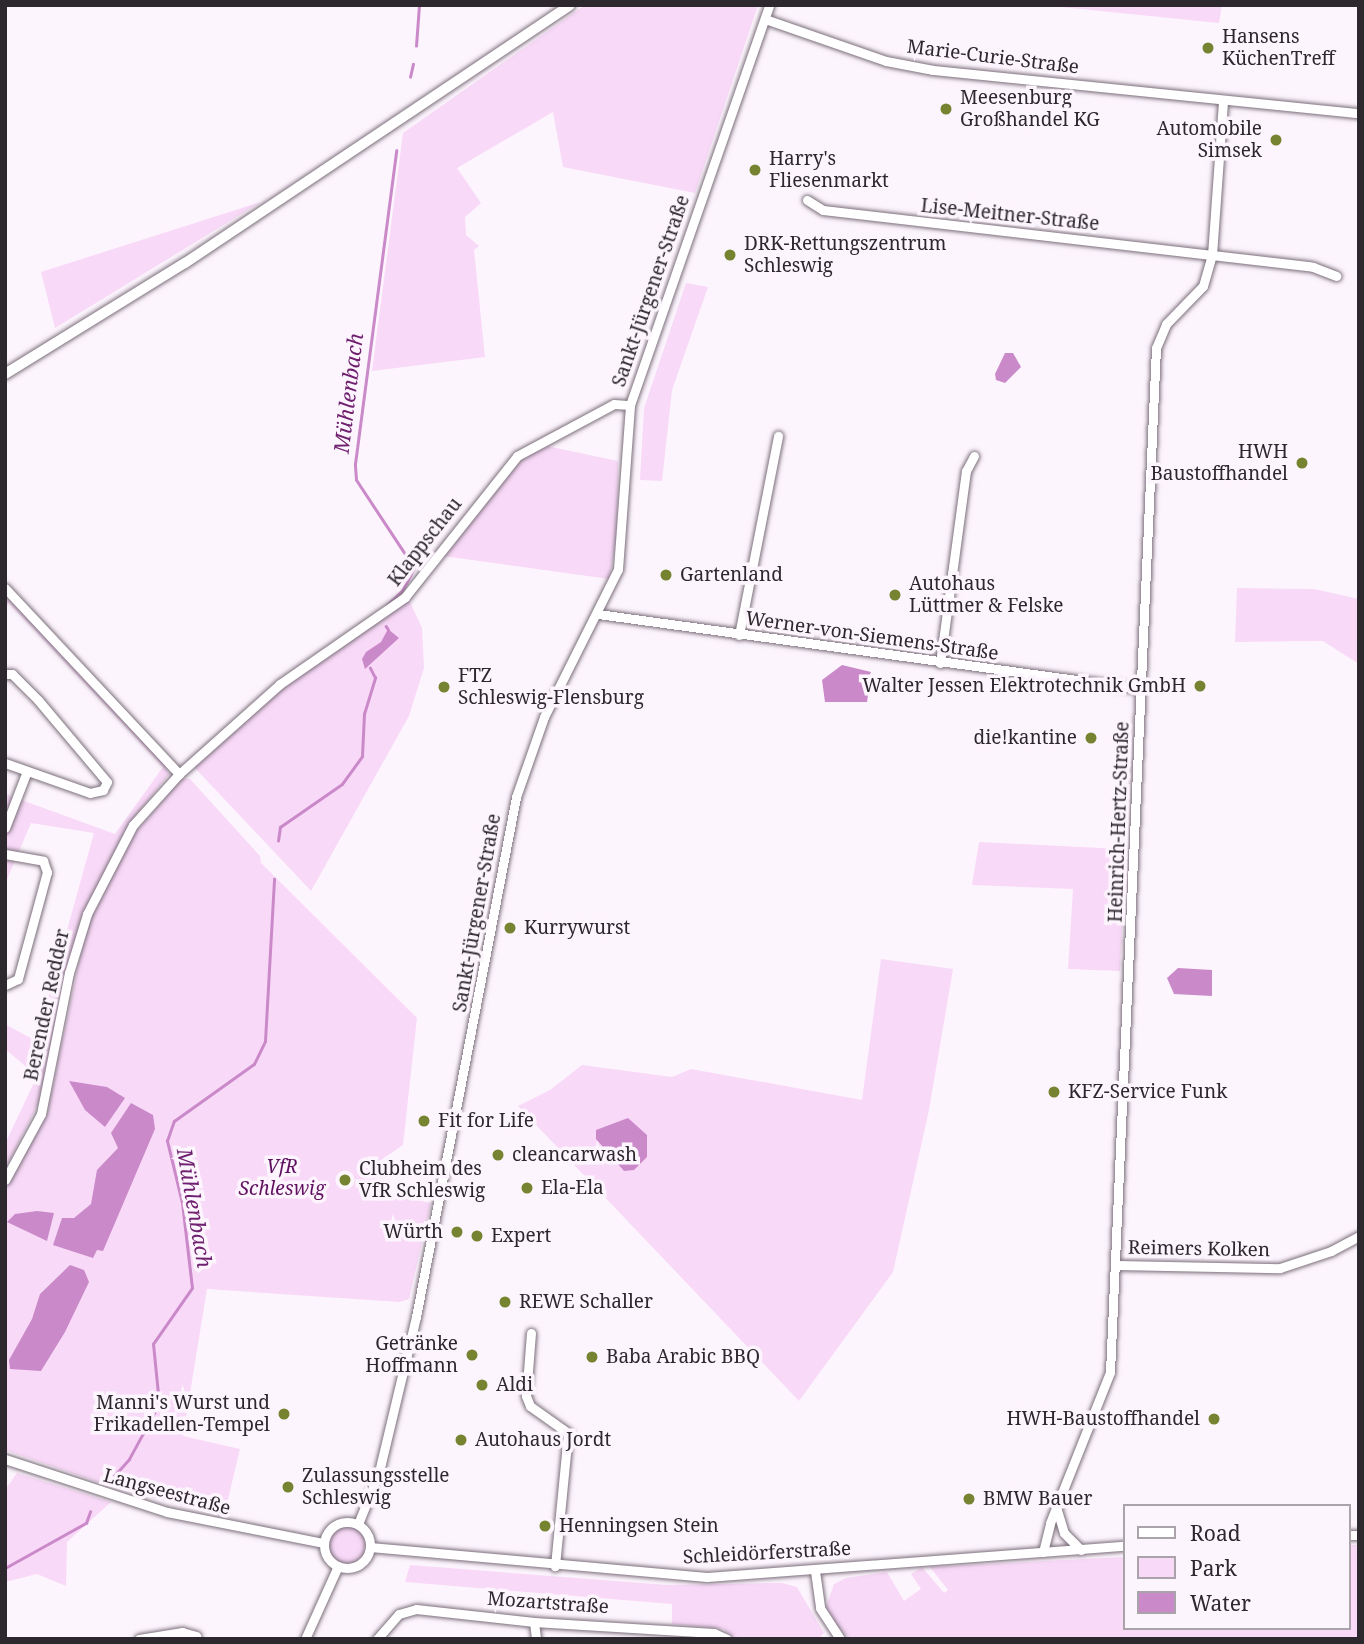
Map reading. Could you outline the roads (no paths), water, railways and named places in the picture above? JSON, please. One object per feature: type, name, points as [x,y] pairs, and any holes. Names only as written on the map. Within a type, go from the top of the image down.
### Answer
[{"type":"main road","points":[[5,374],[196,255],[570,5]]},
{"type":"street","name":"Sankt-Jürgener-Straße","points":[[358,1524],[379,1472],[414,1325],[516,797],[544,717],[598,614],[621,553],[630,405],[769,5]]},
{"type":"street","name":"Marie-Curie-Straße","points":[[765,19],[886,61],[933,70],[1359,113]]},
{"type":"street","name":"Heinrich-Hertz-Straße","points":[[1043,1552],[1057,1508],[1110,1372],[1117,1265],[1156,348],[1166,324],[1203,286],[1212,255],[1223,100]]},
{"type":"street","name":"Lise-Meitner-Straße","points":[[807,201],[823,210],[1313,267],[1336,276]]},
{"type":"street","name":"Klappschau","points":[[182,771],[280,684],[405,597],[517,456],[614,404],[630,405]]},
{"type":"street","points":[[739,635],[757,523],[778,436]]},
{"type":"street","points":[[940,663],[966,471],[974,456]]},
{"type":"street","points":[[5,587],[182,771]]},
{"type":"street","name":"Werner-von-Siemens-Straße","points":[[598,614],[1142,689]]},
{"type":"street","points":[[5,674],[12,674],[38,700],[107,782],[103,790],[90,793],[5,763]]},
{"type":"street","points":[[5,828],[27,771]]},
{"type":"street","name":"Berender Redder","points":[[5,1180],[41,1114],[69,973],[94,896],[133,825],[182,771]]},
{"type":"street","points":[[5,854],[43,861],[47,872],[18,979],[5,985]]},
{"type":"street","name":"Reimers Kolken","points":[[1117,1265],[1280,1268],[1331,1251],[1359,1236]]},
{"type":"street","points":[[531,1334],[526,1396],[530,1406],[568,1433],[555,1566]]},
{"type":"street","name":"Langseestraße","points":[[5,1459],[167,1512],[324,1543]]},
{"type":"street","points":[[1057,1508],[1064,1533],[1081,1550]]},
{"type":"street","points":[[358,1524],[368,1534],[370,1547],[359,1564],[338,1566],[327,1557],[324,1543],[336,1525],[358,1524]]},
{"type":"street","name":"Schleidörferstraße","points":[[370,1547],[555,1566],[707,1577],[1122,1546]]},
{"type":"street","points":[[305,1639],[338,1566]]},
{"type":"street","points":[[815,1571],[820,1608],[840,1639]]},
{"type":"street","name":"Mozartstraße","points":[[377,1639],[408,1610],[534,1622],[714,1633],[727,1639]]},
{"type":"street","points":[[534,1622],[536,1639]]},
{"type":"street","points":[[139,1639],[182,1632],[196,1636]]},
{"type":"water","points":[[1005,353],[1013,353],[1021,367],[1005,383],[996,380],[995,374]]},
{"type":"water","points":[[388,629],[399,638],[365,669],[362,659],[366,652],[381,642]]},
{"type":"water","points":[[842,665],[871,672],[867,702],[825,702],[822,680]]},
{"type":"water","points":[[1178,968],[1212,970],[1212,996],[1174,994],[1167,978]]},
{"type":"water","points":[[69,1081],[107,1087],[125,1098],[105,1127],[85,1110]]},
{"type":"water","points":[[131,1103],[153,1115],[155,1129],[103,1251],[97,1250],[93,1258],[53,1245],[62,1218],[74,1218],[91,1204],[97,1170],[118,1148],[111,1133]]},
{"type":"water","points":[[628,1118],[647,1135],[647,1157],[634,1170],[624,1171],[596,1139],[596,1130]]},
{"type":"water","points":[[37,1211],[54,1213],[47,1241],[7,1222],[15,1214]]},
{"type":"water","points":[[70,1265],[84,1270],[89,1282],[65,1332],[41,1371],[10,1369],[9,1360],[32,1319],[40,1294]]},
{"type":"waterway","name":"Mühlenbach","points":[[416,46],[419,5]]},
{"type":"waterway","name":"Mühlenbach","points":[[410,77],[413,64]]},
{"type":"waterway","name":"Mühlenbach","points":[[381,611],[402,591],[414,568],[356,480],[355,464],[396,151]]},
{"type":"waterway","name":"Mühlenbach","points":[[278,841],[280,827],[342,784],[362,756],[364,714],[375,678],[370,668]]},
{"type":"waterway","name":"Mühlenbach","points":[[113,1477],[129,1459],[159,1404],[153,1344],[192,1288],[182,1203],[167,1141],[174,1121],[254,1064],[265,1041],[274,879]]},
{"type":"waterway","name":"Mühlenbach","points":[[5,1568],[86,1523],[90,1512]]},
{"type":"place","name":"Hansens KüchenTreff","points":[[1208,48]]},
{"type":"place","name":"Meesenburg Großhandel KG","points":[[946,109]]},
{"type":"place","name":"Automobile Simsek","points":[[1276,140]]},
{"type":"place","name":"Harry's Fliesenmarkt","points":[[755,170]]},
{"type":"place","name":"DRK-Rettungszentrum Schleswig","points":[[730,255]]},
{"type":"place","name":"HWH Baustoffhandel","points":[[1302,463]]},
{"type":"place","name":"Gartenland","points":[[666,575]]},
{"type":"place","name":"Autohaus Lüttmer & Felske","points":[[895,595]]},
{"type":"place","name":"Walter Jessen Elektrotechnik GmbH","points":[[1200,686]]},
{"type":"place","name":"FTZ Schleswig-Flensburg","points":[[444,687]]},
{"type":"place","name":"die!kantine","points":[[1091,738]]},
{"type":"place","name":"Kurrywurst","points":[[510,928]]},
{"type":"place","name":"KFZ-Service Funk","points":[[1054,1092]]},
{"type":"place","name":"Fit for Life","points":[[424,1121]]},
{"type":"place","name":"cleancarwash","points":[[498,1155]]},
{"type":"place","name":"Clubheim des VfR Schleswig","points":[[345,1180]]},
{"type":"place","name":"Ela-Ela","points":[[527,1188]]},
{"type":"place","name":"Würth","points":[[457,1232]]},
{"type":"place","name":"Expert","points":[[477,1236]]},
{"type":"place","name":"REWE Schaller","points":[[505,1302]]},
{"type":"place","name":"Getränke Hoffmann","points":[[472,1355]]},
{"type":"place","name":"Baba Arabic BBQ","points":[[592,1357]]},
{"type":"place","name":"Aldi","points":[[482,1385]]},
{"type":"place","name":"Manni's Wurst und Frikadellen-Tempel","points":[[284,1414]]},
{"type":"place","name":"HWH-Baustoffhandel","points":[[1214,1419]]},
{"type":"place","name":"Autohaus Jordt","points":[[461,1440]]},
{"type":"place","name":"Zulassungsstelle Schleswig","points":[[288,1487]]},
{"type":"place","name":"BMW Bauer","points":[[969,1499]]},
{"type":"place","name":"Henningsen Stein","points":[[545,1526]]},
{"type":"park label","name":"VfR Schleswig","points":[[282,1178]]}]
